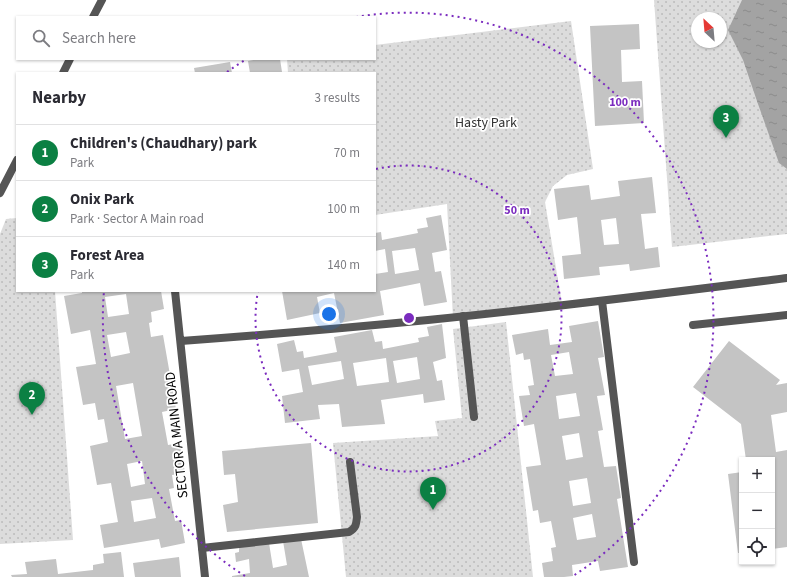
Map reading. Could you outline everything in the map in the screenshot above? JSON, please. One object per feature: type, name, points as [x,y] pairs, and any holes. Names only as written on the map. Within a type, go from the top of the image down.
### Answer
[{"type":"street","points":[[94,16],[102,0]]},
{"type":"street","points":[[63,72],[69,60]]},
{"type":"street","points":[[0,193],[16,162]]},
{"type":"street","points":[[181,341],[318,331],[464,316],[602,301],[787,278]]},
{"type":"street","name":"SECTOR A MAIN ROAD","points":[[175,292],[205,577]]},
{"type":"street","points":[[602,301],[634,562]]},
{"type":"street","points":[[693,325],[787,315]]},
{"type":"street","points":[[464,316],[474,417]]},
{"type":"street","points":[[202,548],[349,532],[354,529],[357,517],[350,462]]},
{"type":"green space","points":[[654,0],[787,0],[787,234],[672,247]]},
{"type":"green space","name":"Hasty Park","points":[[571,21],[593,169],[567,175],[553,186],[545,202],[562,304],[453,318],[447,204],[376,215],[376,72],[288,72],[287,60],[376,60],[376,45]]},
{"type":"green space","points":[[16,218],[16,292],[55,292],[73,540],[0,544],[0,234],[6,219]]},
{"type":"green space","points":[[506,322],[533,577],[346,577],[333,443],[438,436],[435,421],[462,418],[453,329]]},
{"type":"water","points":[[742,0],[787,0],[787,169],[779,163],[743,60],[728,30]]},
{"type":"building","points":[[639,24],[640,49],[621,50],[622,82],[642,81],[644,123],[595,126],[590,26]]},
{"type":"building","points":[[280,60],[282,72],[250,72],[248,61]]},
{"type":"building","points":[[230,62],[232,72],[195,72],[194,68]]},
{"type":"building","points":[[652,177],[656,213],[641,214],[645,249],[658,247],[660,267],[630,271],[629,264],[599,267],[600,275],[564,279],[562,256],[581,254],[577,217],[558,220],[554,189],[589,185],[591,200],[620,196],[618,181]],"holes":[[[616,218],[619,244],[604,245],[601,220]]]},
{"type":"building","points":[[441,215],[447,250],[432,253],[435,272],[441,271],[447,302],[424,306],[420,283],[380,291],[384,315],[340,323],[334,293],[317,297],[320,313],[287,320],[282,292],[376,292],[376,274],[388,272],[385,249],[376,251],[376,233],[381,232],[382,240],[418,233],[417,229],[428,227],[426,218]],"holes":[[[415,248],[419,270],[395,274],[392,251]]]},
{"type":"building","points":[[82,292],[161,292],[164,309],[151,312],[152,322],[149,323],[151,337],[163,335],[176,409],[162,412],[168,445],[180,443],[185,473],[172,475],[174,488],[169,489],[175,521],[181,520],[185,543],[161,548],[159,539],[104,548],[100,525],[118,522],[111,483],[97,485],[90,446],[108,442],[104,419],[98,420],[95,403],[83,405],[76,367],[96,364],[90,330],[71,334],[64,296]],"holes":[[[126,294],[129,314],[108,317],[105,297]],[[126,332],[130,353],[111,357],[107,335]],[[133,383],[142,436],[125,439],[116,386]],[[142,461],[145,484],[131,487],[127,464]],[[152,498],[156,518],[134,522],[131,501]]]},
{"type":"building","points":[[598,321],[604,357],[598,358],[605,395],[597,396],[603,430],[598,431],[604,467],[616,466],[621,498],[617,499],[628,567],[600,571],[598,561],[572,565],[573,576],[544,577],[542,563],[553,561],[551,548],[556,547],[551,521],[540,523],[538,510],[533,511],[526,467],[541,465],[534,424],[524,426],[519,396],[530,395],[528,386],[534,385],[530,359],[524,360],[523,353],[516,355],[512,335],[548,329],[550,345],[572,342],[569,326]],"holes":[[[569,352],[573,374],[555,376],[551,355]],[[576,393],[580,416],[559,419],[556,396]],[[579,433],[583,457],[566,460],[562,436]],[[587,478],[591,503],[573,506],[569,481]],[[592,514],[596,537],[577,540],[573,518]]]},
{"type":"building","points":[[442,324],[446,358],[433,362],[437,381],[442,380],[445,400],[424,403],[423,394],[381,400],[385,424],[342,427],[339,404],[318,405],[320,419],[285,423],[282,396],[303,392],[299,369],[282,372],[277,344],[294,340],[297,352],[303,351],[304,358],[337,352],[334,337],[372,330],[375,342],[382,341],[383,349],[419,342],[418,338],[429,336],[427,327]],"holes":[[[417,357],[420,379],[397,383],[393,361]],[[386,358],[389,382],[357,386],[353,363]],[[341,361],[344,379],[312,385],[308,366]]]},
{"type":"building","points":[[729,341],[780,380],[776,385],[787,383],[787,412],[771,415],[776,452],[787,450],[787,547],[775,549],[775,457],[746,457],[741,424],[693,387]]},
{"type":"building","points":[[311,443],[318,523],[227,532],[223,505],[238,502],[235,474],[224,475],[222,451]]},
{"type":"building","points":[[739,472],[739,553],[738,553],[728,474]]},
{"type":"building","points":[[301,539],[309,577],[232,577],[250,573],[249,559],[236,562],[235,553],[239,552],[239,547],[269,543],[273,568],[287,565],[283,541]]},
{"type":"building","points":[[121,552],[124,577],[12,577],[11,575],[27,574],[25,562],[56,559],[58,574],[93,570],[93,565],[104,563],[103,554]]},
{"type":"building","points":[[179,557],[181,577],[135,577],[133,563]]},
{"type":"place","name":"Forest Area","points":[[726,138]]},
{"type":"place","name":"Onix Park","points":[[32,415]]},
{"type":"place","name":"Children's (Chaudhary) park","points":[[433,510]]}]
